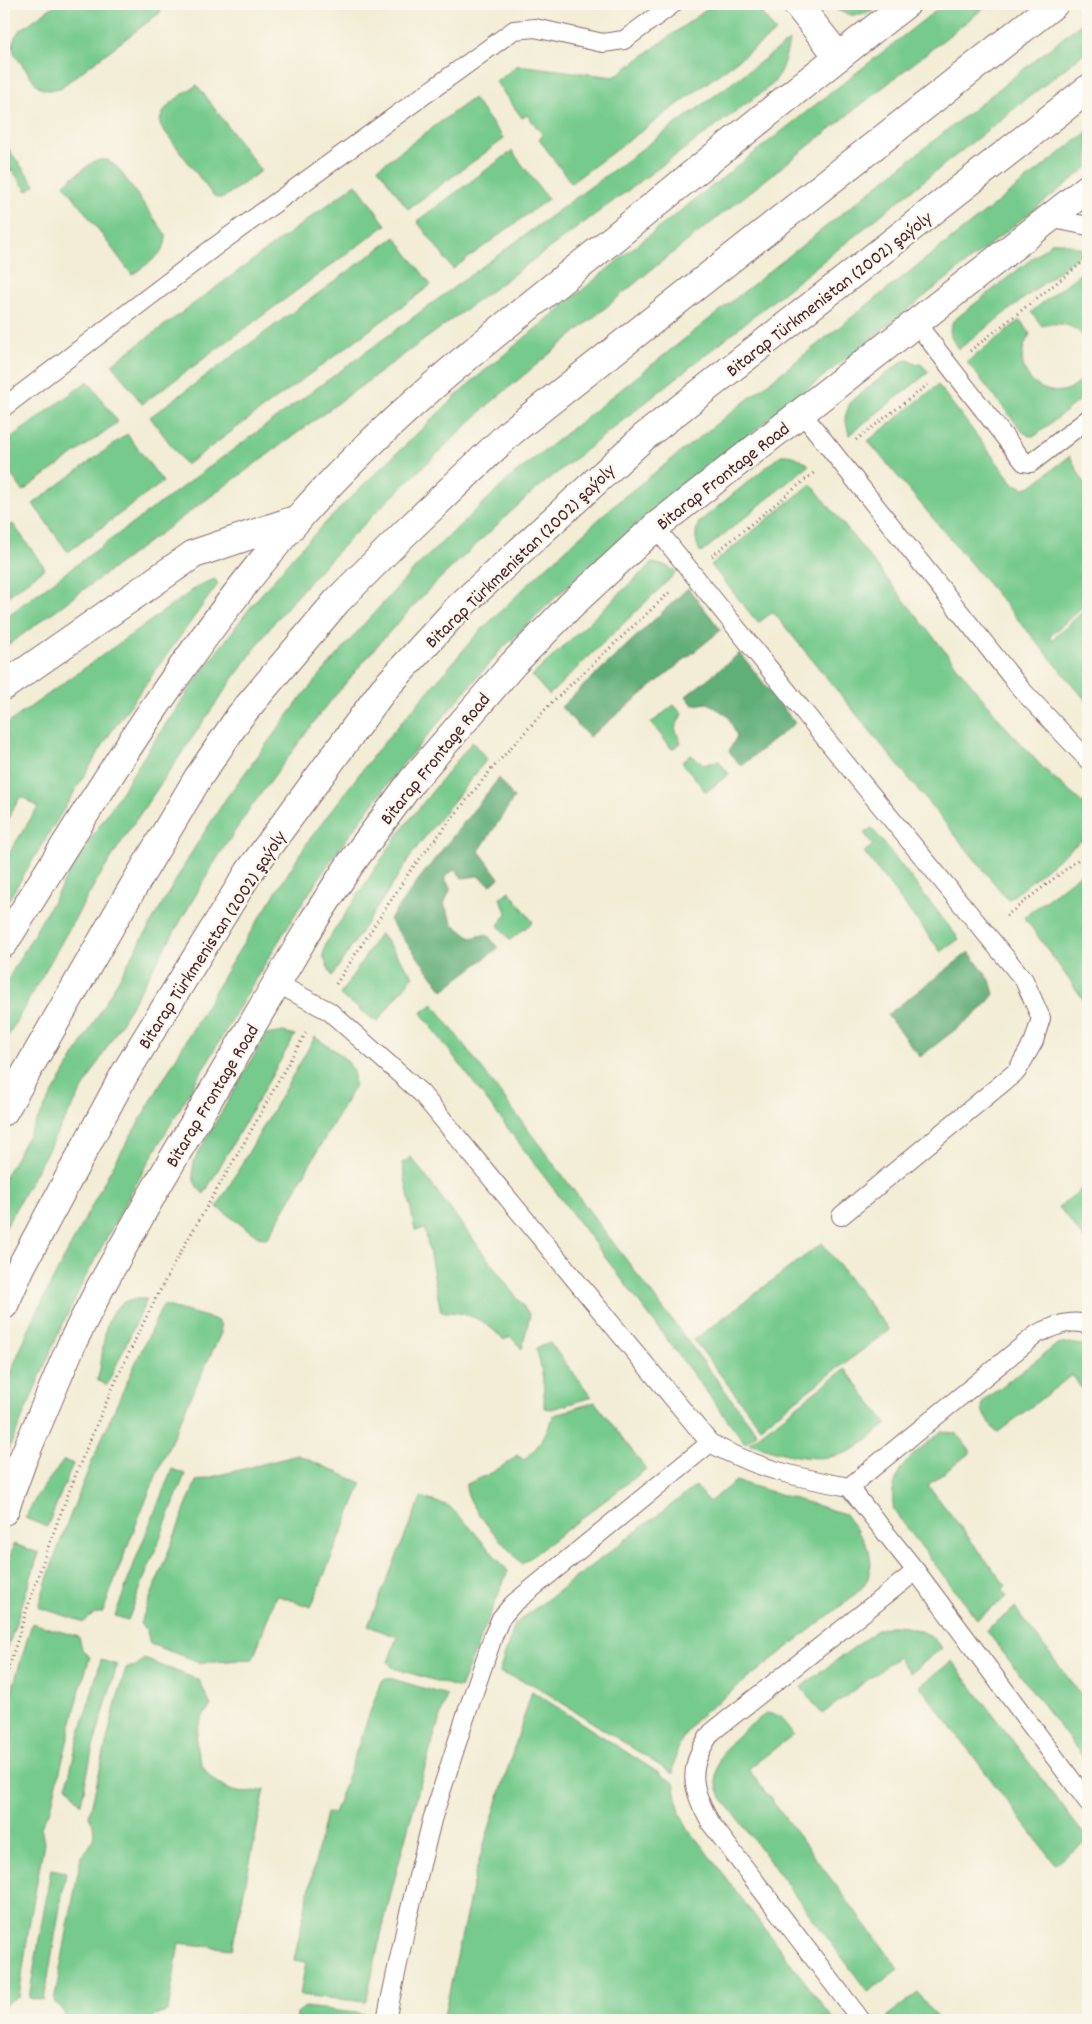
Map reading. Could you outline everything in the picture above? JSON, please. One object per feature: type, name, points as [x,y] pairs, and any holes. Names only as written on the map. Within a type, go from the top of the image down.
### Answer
[{"type":"street","points":[[797,4],[838,56]]},
{"type":"street","points":[[4,943],[183,664],[237,592],[298,518],[363,449],[466,357],[838,56],[906,4]]},
{"type":"street","points":[[4,1110],[198,778],[240,716],[337,601],[511,432],[1054,4]]},
{"type":"street","name":"Bitarap Türkmenistan (2002) şaýoly","points":[[4,1305],[21,1267],[124,1075],[248,872],[383,690],[460,606],[644,437],[1088,88]]},
{"type":"street","name":"Bitarap Frontage Road","points":[[4,1512],[23,1459],[73,1341],[152,1193],[278,984],[314,920],[349,866],[412,781],[513,664],[571,605],[655,527],[1088,188]]},
{"type":"street","points":[[4,686],[194,554],[298,518]]},
{"type":"lane","points":[[4,407],[213,248],[514,30],[535,28],[603,43],[624,40],[673,4]]},
{"type":"lane","points":[[1049,218],[1088,226]]},
{"type":"lane","points":[[916,323],[1024,462],[1031,462],[1088,419]]},
{"type":"lane","points":[[801,412],[1021,689],[1088,760]]},
{"type":"lane","points":[[655,527],[842,759],[1024,980],[1041,1018],[1034,1041],[1017,1071],[841,1216]]},
{"type":"lane","points":[[278,984],[329,1011],[421,1093],[710,1443],[745,1461],[783,1474],[848,1487],[916,1571],[1088,1802]]},
{"type":"lane","points":[[848,1487],[1037,1334],[1066,1323],[1080,1322],[1088,1325]]},
{"type":"lane","points":[[386,2020],[408,1917],[432,1820],[465,1718],[501,1618],[513,1604],[710,1443]]},
{"type":"lane","points":[[861,2020],[712,1825],[700,1805],[694,1785],[696,1760],[703,1744],[712,1732],[916,1571]]},
{"type":"path","points":[[964,356],[1088,258]]},
{"type":"path","points":[[854,441],[935,379]]},
{"type":"path","points":[[706,561],[817,470]]},
{"type":"path","points":[[335,985],[410,871],[490,771],[552,702],[677,585]]},
{"type":"path","points":[[985,933],[1088,852]]},
{"type":"path","points":[[4,1685],[52,1540],[88,1446],[123,1366],[154,1301],[308,1029]]},
{"type":"green space","points":[[56,4],[155,4],[161,12],[60,88],[49,90],[37,85],[15,55],[13,48],[15,37],[19,31]]},
{"type":"green space","points":[[714,4],[755,4],[776,32],[571,183],[539,139],[543,135],[527,115],[522,118],[496,82],[518,65],[614,77]]},
{"type":"green space","points":[[842,4],[882,4],[865,14],[854,15],[835,9]]},
{"type":"green space","points":[[944,4],[989,4],[651,270],[489,404],[376,512],[316,574],[275,621],[129,830],[93,887],[4,1043],[4,986],[69,873],[154,741],[201,673],[253,604],[295,554],[356,492],[470,383],[633,248]]},
{"type":"green space","points":[[1088,18],[1088,50],[528,496],[433,585],[382,640],[323,710],[248,811],[216,860],[56,1135],[4,1230],[4,1178],[195,847],[227,797],[304,694],[364,624],[416,567],[511,477]]},
{"type":"green space","points":[[789,41],[783,64],[773,84],[4,648],[4,618]]},
{"type":"green space","points":[[197,85],[261,171],[223,198],[217,198],[212,194],[160,125],[161,118],[168,106]]},
{"type":"green space","points":[[473,98],[504,139],[408,209],[378,168]]},
{"type":"green space","points":[[1088,131],[1088,167],[639,522],[560,593],[499,652],[398,770],[333,857],[297,911],[134,1187],[83,1282],[58,1334],[4,1461],[4,1387],[32,1322],[58,1270],[109,1173],[233,960],[309,840],[376,752],[478,633],[620,500]]},
{"type":"green space","points":[[4,143],[35,185],[27,191],[12,170],[4,176]]},
{"type":"green space","points":[[512,151],[548,199],[453,269],[417,221]]},
{"type":"green space","points":[[107,160],[118,168],[166,235],[163,248],[159,254],[132,275],[64,184],[93,162]]},
{"type":"green space","points":[[356,184],[386,225],[142,404],[112,364]]},
{"type":"green space","points":[[395,237],[431,285],[186,465],[150,417]]},
{"type":"green space","points":[[1053,242],[1060,242],[1086,250],[959,349],[951,336],[950,329],[953,321]]},
{"type":"green space","points":[[1088,267],[1088,346],[1081,334],[1070,326],[1049,324],[1042,326],[1031,312]]},
{"type":"green space","points":[[1020,320],[1030,334],[1023,351],[1023,366],[1030,379],[1040,387],[1053,391],[1066,390],[1078,383],[1088,369],[1088,393],[1035,436],[1029,436],[1023,432],[967,362]]},
{"type":"green space","points":[[907,360],[922,365],[929,372],[849,435],[845,417],[850,402],[901,362]]},
{"type":"green space","points":[[88,381],[118,422],[23,491],[4,465],[4,443]]},
{"type":"green space","points":[[938,385],[1013,483],[1024,488],[1031,486],[1070,456],[1088,491],[1088,602],[1050,636],[1053,639],[1088,607],[1088,703],[868,441]]},
{"type":"green space","points":[[127,434],[163,482],[68,552],[33,504]]},
{"type":"green space","points":[[781,455],[796,457],[809,465],[701,553],[696,538],[699,522]]},
{"type":"green space","points":[[811,484],[1004,725],[1043,768],[1088,808],[1088,835],[1008,900],[773,612],[758,623],[711,565]]},
{"type":"green space","points":[[4,520],[9,526],[13,524],[45,568],[4,599]]},
{"type":"green space","points":[[652,563],[666,566],[677,572],[549,695],[532,676]]},
{"type":"green space","points":[[215,579],[218,584],[111,732],[4,907],[4,861],[38,807],[21,796],[4,825],[4,726],[200,585]]},
{"type":"green space","points":[[688,588],[721,630],[589,737],[561,707]]},
{"type":"green space","points":[[740,653],[795,723],[741,766],[729,751],[737,736],[728,716],[708,703],[693,705],[686,696]]},
{"type":"green space","points":[[674,705],[682,714],[675,728],[681,743],[672,749],[651,723]]},
{"type":"green space","points":[[472,742],[487,759],[417,847],[332,976],[323,956],[326,943],[399,833]]},
{"type":"green space","points":[[691,755],[705,765],[718,760],[729,774],[706,792],[682,762]]},
{"type":"green space","points":[[499,778],[514,798],[479,851],[499,878],[491,885],[478,876],[462,878],[455,869],[444,878],[451,888],[444,904],[453,924],[471,938],[487,934],[498,948],[443,990],[389,920]]},
{"type":"green space","points":[[872,828],[959,939],[941,952],[864,852],[873,845],[864,833]]},
{"type":"green space","points":[[1088,868],[1088,1006],[1024,917]]},
{"type":"green space","points":[[509,891],[533,922],[510,940],[498,925],[507,914],[500,898]]},
{"type":"green space","points":[[380,933],[413,976],[377,1022],[340,995]]},
{"type":"green space","points":[[969,952],[990,980],[994,994],[983,1008],[920,1057],[887,1015]]},
{"type":"green space","points":[[433,1004],[757,1433],[745,1443],[421,1013]]},
{"type":"green space","points":[[283,1032],[295,1035],[204,1194],[197,1186],[194,1178],[195,1158],[266,1035]]},
{"type":"green space","points":[[315,1037],[337,1052],[348,1063],[354,1078],[354,1087],[269,1236],[265,1238],[258,1237],[217,1207]]},
{"type":"green space","points":[[411,1157],[530,1315],[522,1349],[510,1336],[504,1340],[490,1327],[476,1318],[460,1313],[441,1312],[425,1229],[415,1230],[402,1163]]},
{"type":"green space","points":[[1088,1184],[1088,1244],[1059,1207]]},
{"type":"green space","points":[[822,1243],[889,1330],[760,1427],[694,1340]]},
{"type":"green space","points":[[132,1299],[147,1299],[107,1385],[97,1380],[108,1322],[113,1312],[121,1304]]},
{"type":"green space","points":[[163,1305],[214,1319],[220,1323],[221,1333],[158,1471],[103,1612],[94,1614],[84,1622],[38,1607],[65,1530],[95,1454]]},
{"type":"green space","points":[[550,1343],[592,1397],[552,1409],[544,1408],[543,1377],[536,1348]]},
{"type":"green space","points":[[1070,1343],[1088,1346],[1088,1396],[1072,1375],[997,1433],[983,1413],[984,1400],[1056,1345]]},
{"type":"green space","points":[[845,1369],[887,1424],[855,1449],[837,1455],[812,1458],[786,1454],[749,1443]]},
{"type":"green space","points":[[595,1402],[646,1469],[522,1564],[479,1514],[467,1493],[466,1484],[493,1472],[517,1455],[524,1460],[542,1439],[554,1415]]},
{"type":"green space","points":[[943,1431],[957,1434],[971,1452],[928,1485],[1006,1586],[1001,1590],[1007,1597],[977,1619],[894,1511],[894,1484],[899,1473],[913,1455]]},
{"type":"green space","points":[[298,1455],[362,1483],[311,1607],[276,1595],[253,1659],[202,1663],[150,1644],[147,1631],[140,1624],[196,1481]]},
{"type":"green space","points":[[64,1460],[73,1464],[47,1527],[25,1518],[38,1494]]},
{"type":"green space","points":[[172,1469],[185,1474],[128,1620],[115,1616],[137,1556]]},
{"type":"green space","points":[[736,1481],[845,1514],[869,1551],[871,1564],[868,1578],[862,1588],[852,1597],[696,1719],[680,1745],[675,1759],[673,1774],[534,1685],[499,1672],[515,1624],[696,1486],[709,1502]]},
{"type":"green space","points":[[421,1497],[449,1506],[508,1571],[460,1688],[393,1668],[388,1662],[397,1637],[368,1626]]},
{"type":"green space","points":[[14,1544],[39,1553],[4,1659],[4,1576]]},
{"type":"green space","points":[[1015,1608],[1088,1704],[1088,1764],[986,1630]]},
{"type":"green space","points":[[32,1623],[79,1637],[82,1649],[90,1657],[80,1689],[50,1812],[41,1827],[44,1843],[19,1997],[10,2000],[4,2007],[4,1717]]},
{"type":"green space","points":[[890,1626],[912,1628],[931,1637],[942,1648],[910,1673],[898,1657],[822,1714],[801,1687],[877,1630]]},
{"type":"green space","points":[[144,1659],[199,1680],[211,1706],[200,1722],[196,1738],[198,1755],[205,1770],[216,1782],[230,1790],[247,1793],[265,1789],[232,1949],[179,1943],[168,2011],[146,2020],[66,2019],[62,2008],[54,2002],[81,1856],[92,1842],[94,1833],[89,1816],[126,1668],[136,1666]]},
{"type":"green space","points":[[101,1660],[117,1665],[92,1751],[81,1804],[67,1785]]},
{"type":"green space","points":[[952,1661],[1088,1840],[1055,1864],[920,1686]]},
{"type":"green space","points":[[389,1678],[447,1695],[403,1848],[383,1924],[366,2002],[300,1995],[306,1962],[294,1960],[326,1812],[334,1814],[381,1681]]},
{"type":"green space","points":[[532,1691],[674,1783],[680,1813],[688,1828],[834,2020],[443,2020],[476,1870]]},
{"type":"green space","points":[[767,1713],[781,1716],[794,1734],[748,1769],[899,1969],[868,1992],[720,1795],[717,1768],[727,1746]]},
{"type":"green space","points":[[51,1869],[66,1872],[44,2001],[29,1998]]},
{"type":"green space","points":[[918,1993],[939,2020],[890,2020],[887,2016]]},
{"type":"green space","points":[[305,2007],[365,2014],[364,2020],[296,2020],[297,2013]]}]
